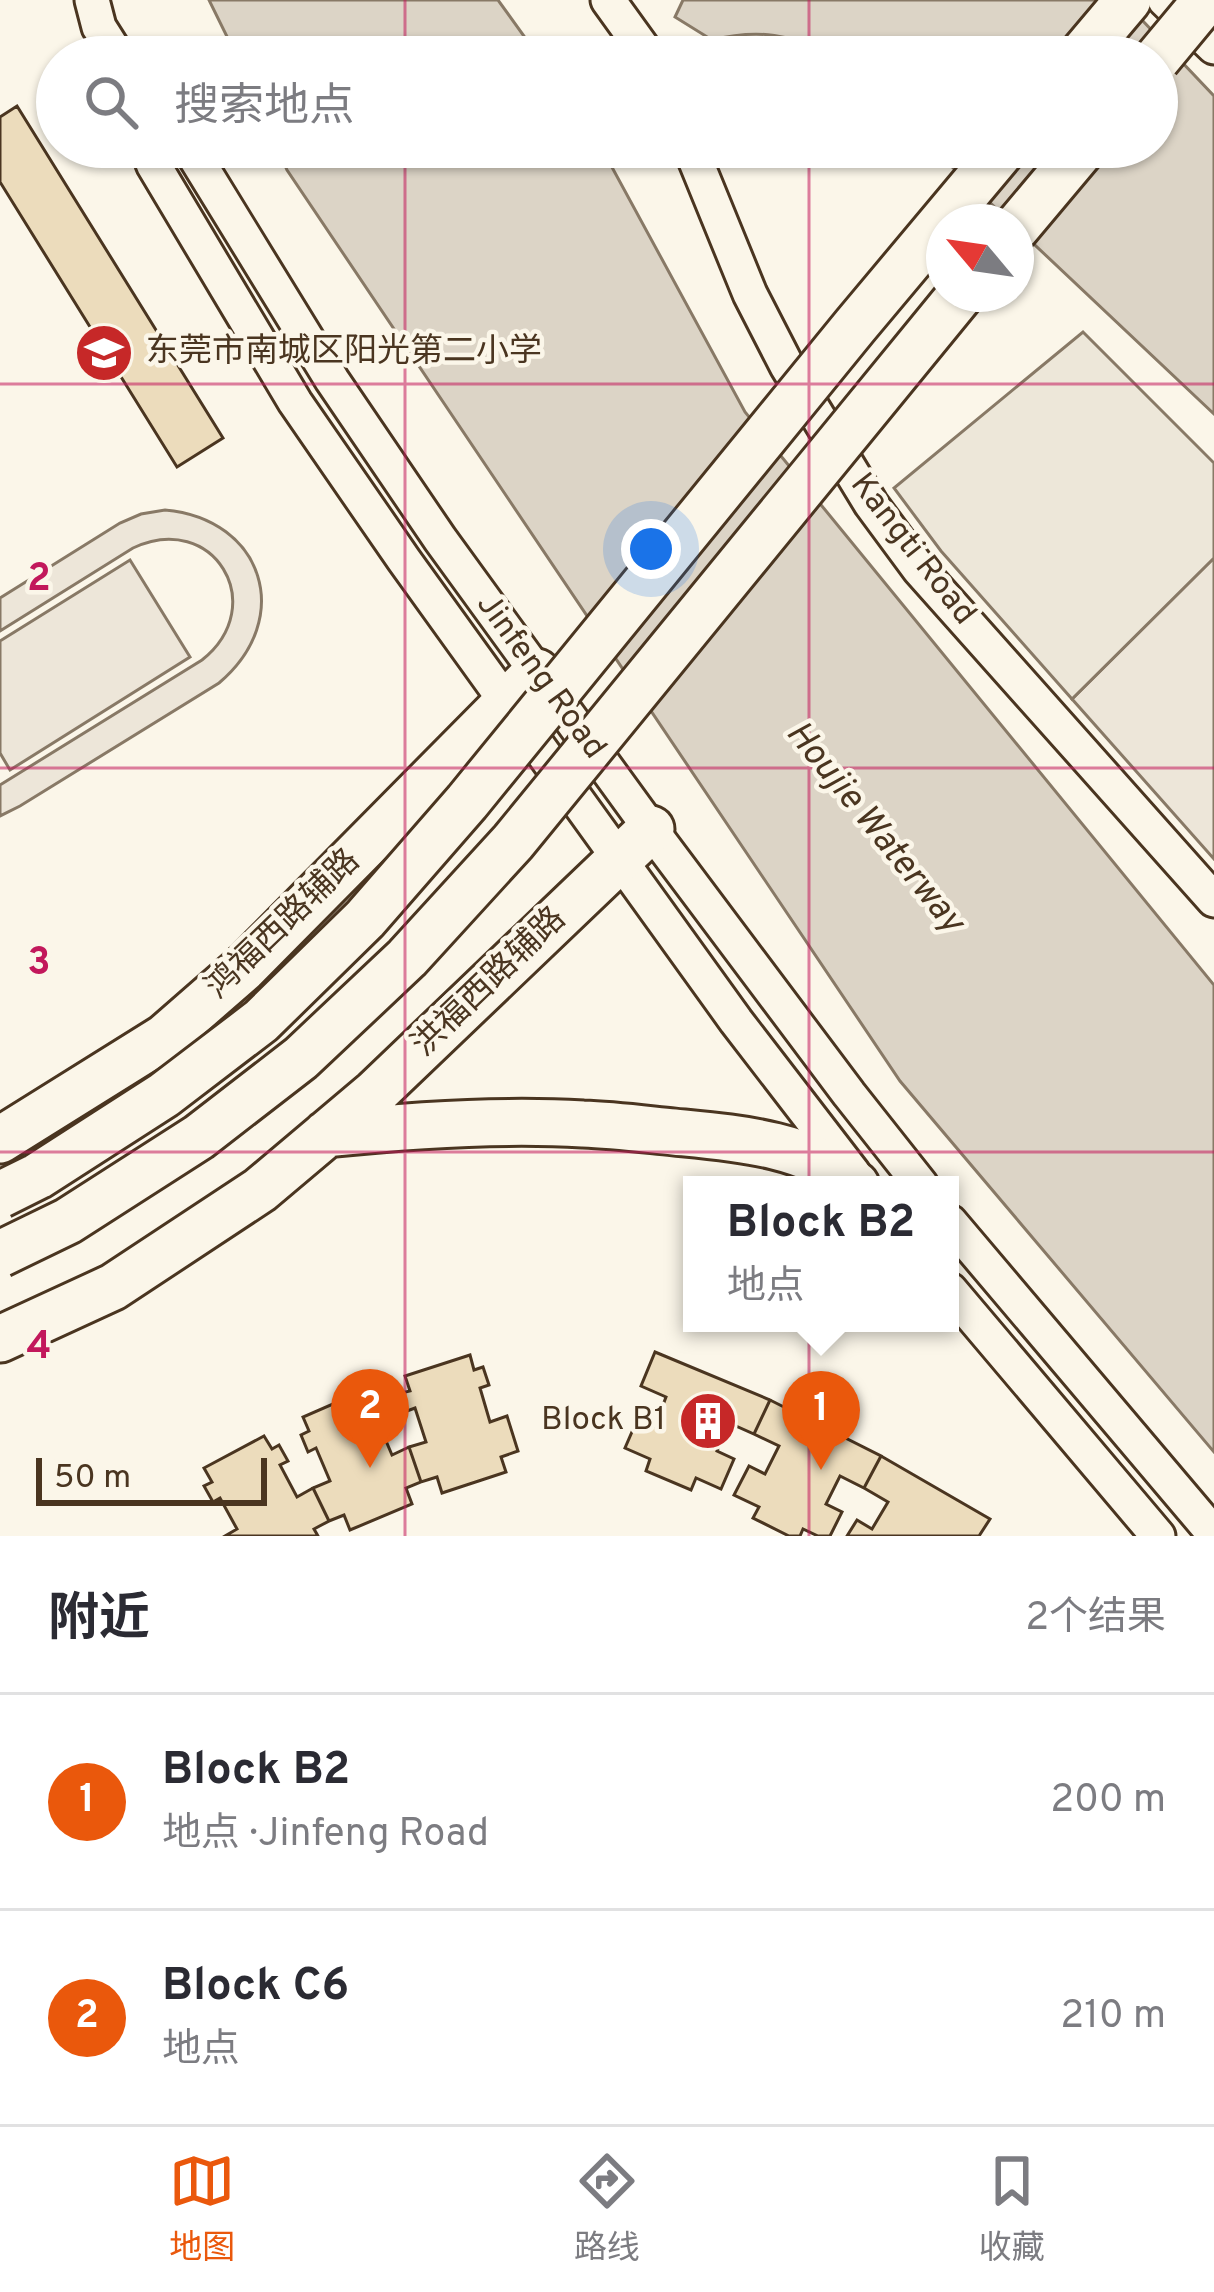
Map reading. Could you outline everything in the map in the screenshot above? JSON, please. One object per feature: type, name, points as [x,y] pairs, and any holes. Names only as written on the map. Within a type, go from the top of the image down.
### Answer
[{"type":"main road","points":[[1098,36],[1128,0]]},
{"type":"main road","points":[[1176,36],[1206,0]]},
{"type":"main road","points":[[0,1195],[164,1095],[261,1021],[365,919],[467,802],[987,168]]},
{"type":"main road","points":[[1034,207],[1066,168]]},
{"type":"main road","points":[[0,1254],[68,1221],[199,1137],[301,1058],[407,958],[513,842],[946,312]]},
{"type":"main road","name":"鸿福西路辅路","points":[[0,1140],[165,1037],[244,968],[522,687]]},
{"type":"main road","name":"洪福西路辅路","points":[[326,1134],[635,844]]},
{"type":"main road","points":[[0,1340],[113,1287],[260,1190],[326,1134],[417,1124],[582,1124],[724,1137],[797,1153],[848,1176]]},
{"type":"street","points":[[92,0],[105,36]]},
{"type":"street","points":[[608,0],[634,36]]},
{"type":"street","points":[[1165,0],[1214,47]]},
{"type":"street","name":"Jinfeng Road","points":[[156,168],[295,402],[404,560],[522,687]]},
{"type":"street","name":"Jinfeng Road","points":[[202,168],[332,380],[440,539],[522,687],[635,844],[914,1176]]},
{"type":"street","name":"Kangti Road","points":[[698,168],[768,330],[827,436],[872,504],[919,569],[1214,900]]},
{"type":"street","name":"Jinfeng Road","points":[[635,844],[748,1038],[853,1176]]},
{"type":"street","points":[[959,1233],[1214,1534]]},
{"type":"street","points":[[959,1301],[1158,1536]]},
{"type":"shaded area","points":[[1083,332],[1214,463],[1214,558],[1072,699],[941,551],[894,488]]},
{"type":"shaded area","points":[[165,510],[199,517],[226,532],[246,552],[258,576],[261,603],[257,630],[243,658],[219,683],[0,816],[0,785],[202,660],[222,638],[232,614],[232,590],[223,569],[208,552],[187,542],[162,540],[133,548],[0,631],[0,598],[120,523]]},
{"type":"shaded area","points":[[1214,558],[1214,859],[1072,699]]},
{"type":"shaded area","points":[[130,560],[190,657],[10,770],[0,753],[0,641]]},
{"type":"water","points":[[209,0],[498,0],[524,36],[227,36]]},
{"type":"water","points":[[683,0],[1123,0],[1157,36],[744,35],[706,36],[675,17]]},
{"type":"water","points":[[1178,58],[1214,96],[1214,414],[1034,244],[1034,204],[991,204],[953,168],[1178,168]]},
{"type":"water","name":"Houjie Waterway","points":[[612,168],[745,412],[1214,985],[1214,1452],[900,1081],[287,170]]},
{"type":"building","points":[[17,106],[36,137],[36,168],[55,168],[223,438],[177,467],[0,182],[0,117]]},
{"type":"building","name":"Block B1","points":[[655,1352],[770,1400],[754,1434],[729,1423],[717,1451],[734,1459],[721,1489],[696,1478],[691,1490],[646,1471],[650,1459],[625,1448],[638,1418],[655,1426],[666,1397],[641,1386]]},
{"type":"building","points":[[470,1355],[474,1370],[483,1367],[489,1385],[480,1388],[490,1422],[507,1416],[518,1451],[501,1457],[506,1472],[442,1493],[437,1477],[421,1482],[409,1447],[426,1442],[415,1408],[407,1411],[401,1393],[410,1391],[405,1376]]},
{"type":"building","points":[[365,1390],[371,1405],[379,1402],[386,1418],[378,1422],[392,1455],[409,1447],[421,1482],[406,1488],[412,1504],[350,1530],[344,1515],[329,1521],[313,1488],[330,1481],[316,1448],[308,1452],[301,1435],[309,1431],[303,1417]]},
{"type":"building","points":[[770,1400],[881,1456],[864,1488],[840,1476],[826,1504],[842,1512],[830,1536],[803,1529],[800,1536],[789,1536],[753,1518],[759,1507],[734,1495],[749,1466],[765,1474],[779,1446],[754,1434]]},
{"type":"building","points":[[264,1436],[272,1449],[279,1445],[288,1461],[280,1465],[297,1497],[313,1488],[329,1521],[314,1529],[318,1536],[225,1536],[237,1529],[220,1498],[213,1502],[204,1486],[212,1482],[204,1468]]},
{"type":"building","points":[[881,1456],[990,1519],[979,1536],[847,1536],[857,1520],[872,1529],[888,1502],[864,1488]]},
{"type":"place","name":"东莞市南城区阳光第二小学","points":[[104,353]]},
{"type":"place","name":"Block B1","points":[[708,1421]]},
{"type":"place","name":"Block C6","points":[[370,1468]]},
{"type":"place","name":"Block B2","points":[[821,1470]]}]
